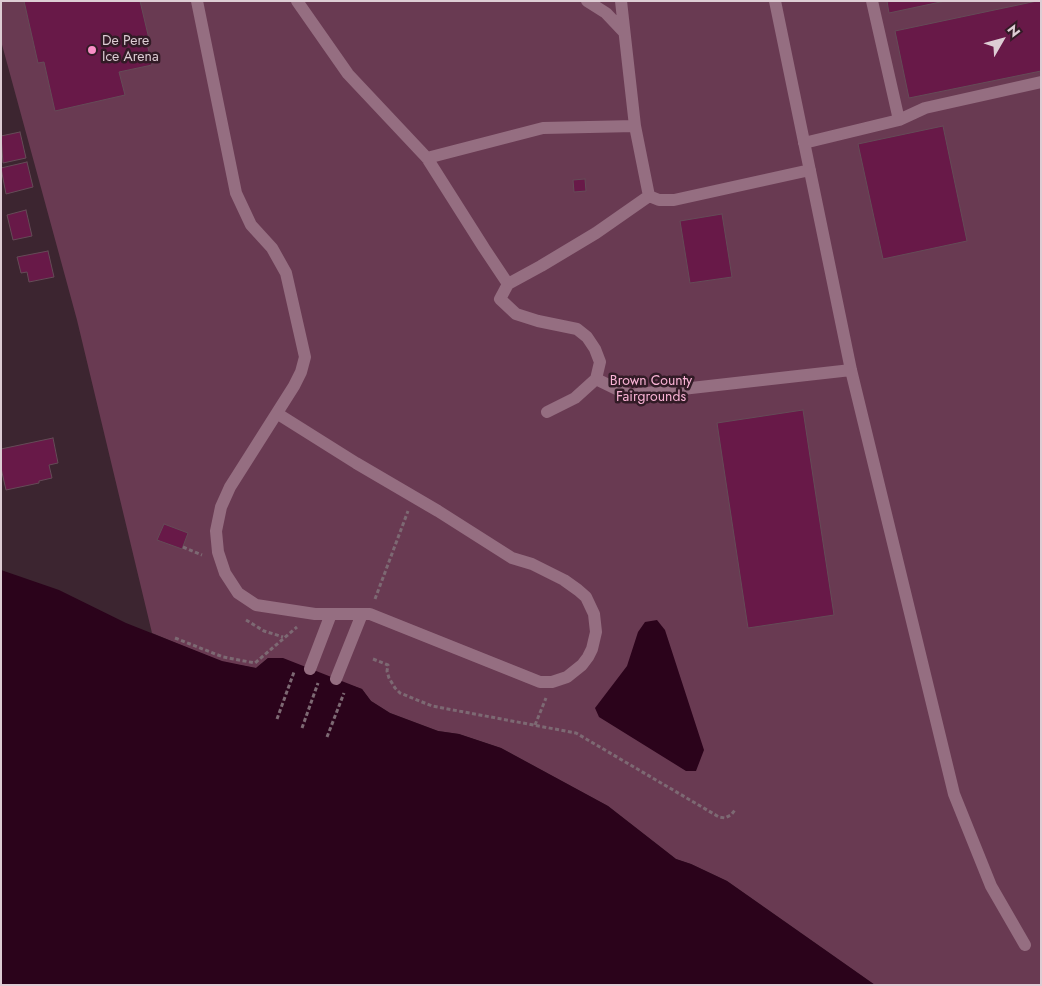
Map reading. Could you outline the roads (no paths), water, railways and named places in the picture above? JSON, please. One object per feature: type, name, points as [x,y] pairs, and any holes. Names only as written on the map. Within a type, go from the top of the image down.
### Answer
[{"type":"lane","points":[[197,1],[236,193],[251,225],[272,248],[286,273],[305,356],[301,372],[278,414],[230,487],[221,507],[216,531],[218,552],[225,573],[238,593],[256,605],[315,614],[366,614],[540,682],[552,682],[568,677],[588,657],[596,632],[594,614],[586,597],[564,580],[532,564],[512,558],[278,414]]},
{"type":"lane","points":[[297,1],[348,74],[427,158],[508,284]]},
{"type":"lane","points":[[587,1],[606,13],[624,32]]},
{"type":"lane","points":[[621,1],[635,126],[649,196]]},
{"type":"lane","points":[[775,1],[851,370],[954,794],[991,886],[1025,945]]},
{"type":"lane","points":[[872,1],[899,120]]},
{"type":"lane","points":[[804,143],[899,120],[925,108],[1041,82]]},
{"type":"lane","points":[[427,158],[543,128],[635,126]]},
{"type":"lane","points":[[649,196],[658,200],[674,200],[810,170]]},
{"type":"lane","points":[[547,412],[575,398],[596,379],[600,362],[595,349],[577,329],[538,321],[516,314],[500,299],[508,284],[596,233],[649,196]]},
{"type":"lane","points":[[596,379],[629,395],[851,370]]},
{"type":"lane","points":[[310,669],[332,614]]},
{"type":"lane","points":[[336,679],[366,614]]},
{"type":"place","name":"De Pere Ice Arena","points":[[92,50]]},
{"type":"park label","name":"Brown County Fairgrounds","points":[[651,390]]}]
